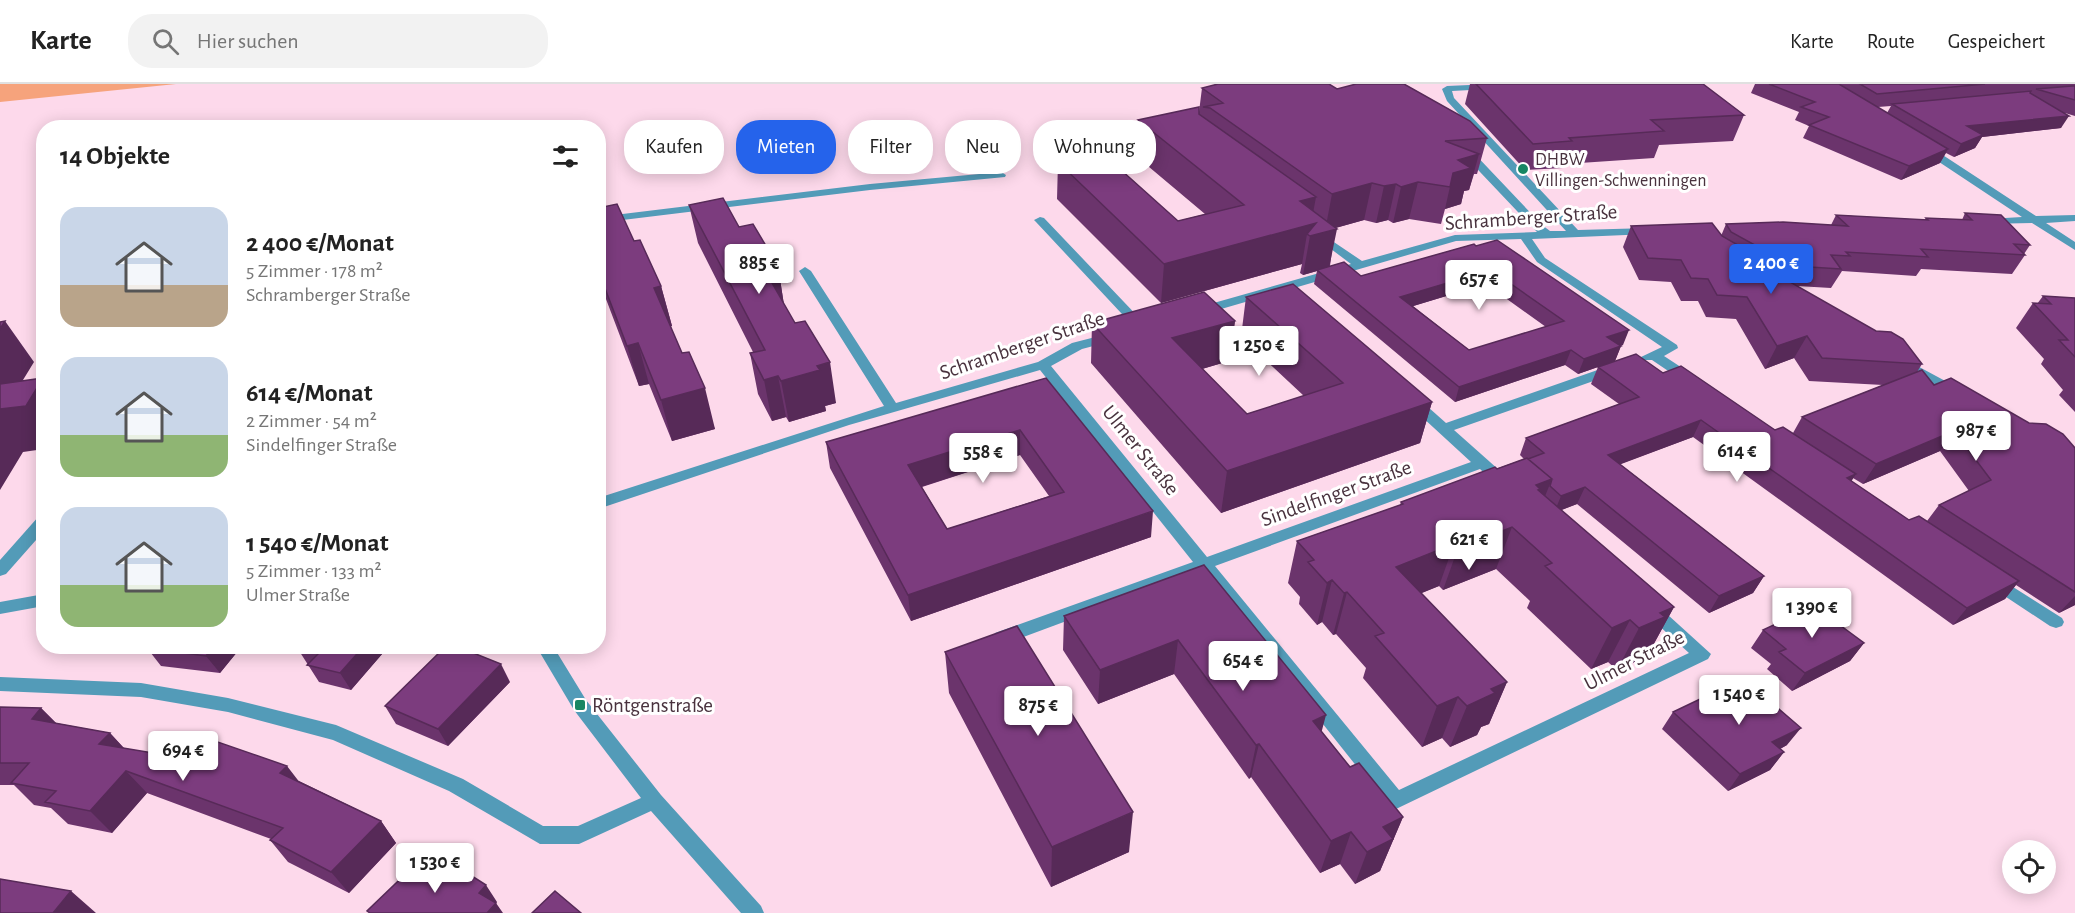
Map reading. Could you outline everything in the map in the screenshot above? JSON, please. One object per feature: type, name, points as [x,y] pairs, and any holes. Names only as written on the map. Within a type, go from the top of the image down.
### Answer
[{"type":"street","points":[[1496,86],[1447,89],[1450,99],[1575,234]]},
{"type":"street","points":[[1916,142],[2075,247]]},
{"type":"street","points":[[1460,144],[1548,235]]},
{"type":"street","points":[[606,219],[870,187],[1001,175]]},
{"type":"street","points":[[1979,222],[2075,218]]},
{"type":"street","name":"Schramberger Straße","points":[[606,501],[892,408],[1042,365],[1077,346],[1137,329],[1040,220]]},
{"type":"street","points":[[1312,229],[1360,265]]},
{"type":"street","name":"Schramberger Straße","points":[[1185,315],[1455,238],[1657,231]]},
{"type":"street","points":[[1444,429],[1672,348],[1542,260],[1525,236]]},
{"type":"street","points":[[805,271],[892,408]]},
{"type":"street","points":[[1281,287],[1293,297]]},
{"type":"street","points":[[1654,355],[1703,387]]},
{"type":"street","points":[[1902,361],[1973,403]]},
{"type":"street","name":"Ulmer Straße","points":[[1042,365],[1396,801],[1702,654],[1641,601]]},
{"type":"street","points":[[1400,390],[1517,494]]},
{"type":"street","name":"Sindelfinger Straße","points":[[1205,563],[1482,463]]},
{"type":"street","points":[[0,570],[36,529]]},
{"type":"street","points":[[986,643],[1205,563]]},
{"type":"street","points":[[1977,570],[2056,622]]},
{"type":"street","points":[[0,608],[36,601]]},
{"type":"street","points":[[549,654],[580,705],[654,801],[754,913]]},
{"type":"street","points":[[0,684],[141,690],[228,705],[336,733],[456,785],[540,835],[579,835],[654,801]]},
{"type":"shaded area","points":[[0,84],[176,84],[0,102]]},
{"type":"building","points":[[1218,84],[1329,84],[1337,89],[1356,84],[1404,84],[1470,121],[1487,138],[1445,141],[1479,154],[1458,160],[1471,168],[1453,173],[1450,187],[1418,182],[1401,187],[1396,184],[1384,186],[1372,183],[1332,194],[1210,108],[1203,107],[1223,103],[1202,88]]},
{"type":"building","points":[[1476,84],[1703,84],[1744,115],[1651,120],[1664,131],[1569,138],[1572,141],[1533,144]]},
{"type":"building","points":[[1769,84],[1839,84],[1948,149],[1909,166],[1809,125],[1829,117],[1801,107],[1815,102]]},
{"type":"building","points":[[1860,84],[1985,84],[1877,94]]},
{"type":"building","points":[[2075,86],[2075,100],[2036,89]]},
{"type":"building","points":[[2031,91],[2030,93],[2069,116],[1967,126],[1983,135],[1961,144],[1892,104]]},
{"type":"building","points":[[1199,107],[1199,114],[1316,197],[1300,201],[1337,229],[1310,236],[1307,234],[1316,223],[1164,264],[1070,174],[1126,174],[1178,221],[1244,205],[1156,134],[1156,120],[1138,120]]},
{"type":"building","points":[[723,198],[739,227],[753,224],[778,266],[764,269],[795,323],[805,321],[830,362],[817,366],[820,370],[781,381],[778,376],[764,380],[750,353],[765,350],[689,205]]},
{"type":"building","points":[[617,204],[634,241],[640,240],[661,286],[654,288],[682,353],[689,352],[705,388],[661,400],[638,343],[627,346],[606,291],[606,206]]},
{"type":"building","points":[[1965,213],[2001,215],[2030,245],[2014,244],[2025,255],[1921,249],[1928,257],[1846,252],[1850,256],[1831,255],[1841,269],[1793,266],[1731,232],[1726,224],[1783,222],[1848,226],[1836,215],[1972,220]]},
{"type":"building","points":[[1712,223],[1722,236],[1767,262],[1753,261],[1876,331],[1891,332],[1903,339],[1922,364],[1822,358],[1807,336],[1777,346],[1747,297],[1717,295],[1708,279],[1691,278],[1681,260],[1648,258],[1631,226]]},
{"type":"building","points":[[1497,240],[1629,330],[1607,337],[1621,346],[1584,359],[1571,350],[1459,387],[1317,270],[1344,262],[1361,276],[1474,244],[1476,246]],"holes":[[[1491,270],[1564,321],[1469,350],[1400,297]]]},
{"type":"building","points":[[1293,284],[1432,402],[1227,471],[1092,323],[1204,292],[1235,321],[1172,338],[1247,414],[1343,383],[1246,297]]},
{"type":"building","points":[[2043,296],[2075,298],[2075,357],[2059,340],[2068,340],[2033,303],[2051,304]]},
{"type":"building","points":[[1636,354],[1663,373],[1681,366],[1775,430],[1783,427],[1856,474],[1847,478],[1909,520],[1919,516],[2019,581],[1967,608],[1701,420],[1608,455],[1764,576],[1719,596],[1585,487],[1561,496],[1550,486],[1552,479],[1528,459],[1544,453],[1526,438],[1639,397],[1598,367]]},
{"type":"building","points":[[1922,370],[1934,385],[1951,378],[2029,423],[2046,424],[2063,434],[2075,448],[2075,592],[1939,505],[1991,480],[1954,431],[1876,464],[1802,417]]},
{"type":"building","points":[[1046,378],[1153,511],[908,595],[826,442]],"holes":[[[1020,430],[1064,492],[947,529],[908,465]]]},
{"type":"building","points":[[36,379],[36,390],[26,406],[0,409],[0,384]]},
{"type":"building","points":[[1527,458],[1552,479],[1536,485],[1540,489],[1538,490],[1674,607],[1660,613],[1665,617],[1639,628],[1630,620],[1612,628],[1545,566],[1552,563],[1512,527],[1458,548],[1454,544],[1396,567],[1507,682],[1491,689],[1495,693],[1467,706],[1458,697],[1437,706],[1375,636],[1384,633],[1347,592],[1344,593],[1332,580],[1327,583],[1308,562],[1314,560],[1297,541],[1403,504],[1401,502],[1495,467],[1497,469]]},
{"type":"building","points":[[1204,565],[1326,715],[1313,721],[1350,767],[1359,763],[1403,817],[1383,827],[1393,839],[1367,852],[1351,832],[1331,841],[1178,640],[1100,670],[1064,616]]},
{"type":"building","points":[[1814,606],[1864,643],[1805,673],[1779,652],[1786,649],[1763,630]]},
{"type":"building","points":[[1017,626],[1133,812],[1052,847],[945,652]]},
{"type":"building","points":[[318,654],[357,654],[340,673],[307,665]]},
{"type":"building","points":[[438,654],[476,654],[501,664],[438,729],[385,706]]},
{"type":"building","points":[[1750,684],[1801,728],[1772,742],[1784,752],[1740,774],[1673,712],[1715,692],[1722,698]]},
{"type":"building","points":[[0,707],[41,708],[32,719],[110,733],[99,744],[165,755],[189,732],[287,766],[280,773],[381,821],[331,872],[270,840],[283,828],[126,771],[90,811],[45,802],[56,791],[11,783],[29,763],[0,763]]},
{"type":"building","points":[[417,863],[440,877],[453,864],[486,885],[479,893],[496,903],[487,913],[370,913],[367,911]]},
{"type":"building","points":[[0,879],[71,891],[53,913],[0,913]]},
{"type":"building","points":[[555,891],[581,913],[532,913]]},
{"type":"place","name":"DHBW Villingen-Schwenningen","points":[[1523,169]]},
{"type":"place","name":"Röntgenstraße","points":[[580,705]]}]
